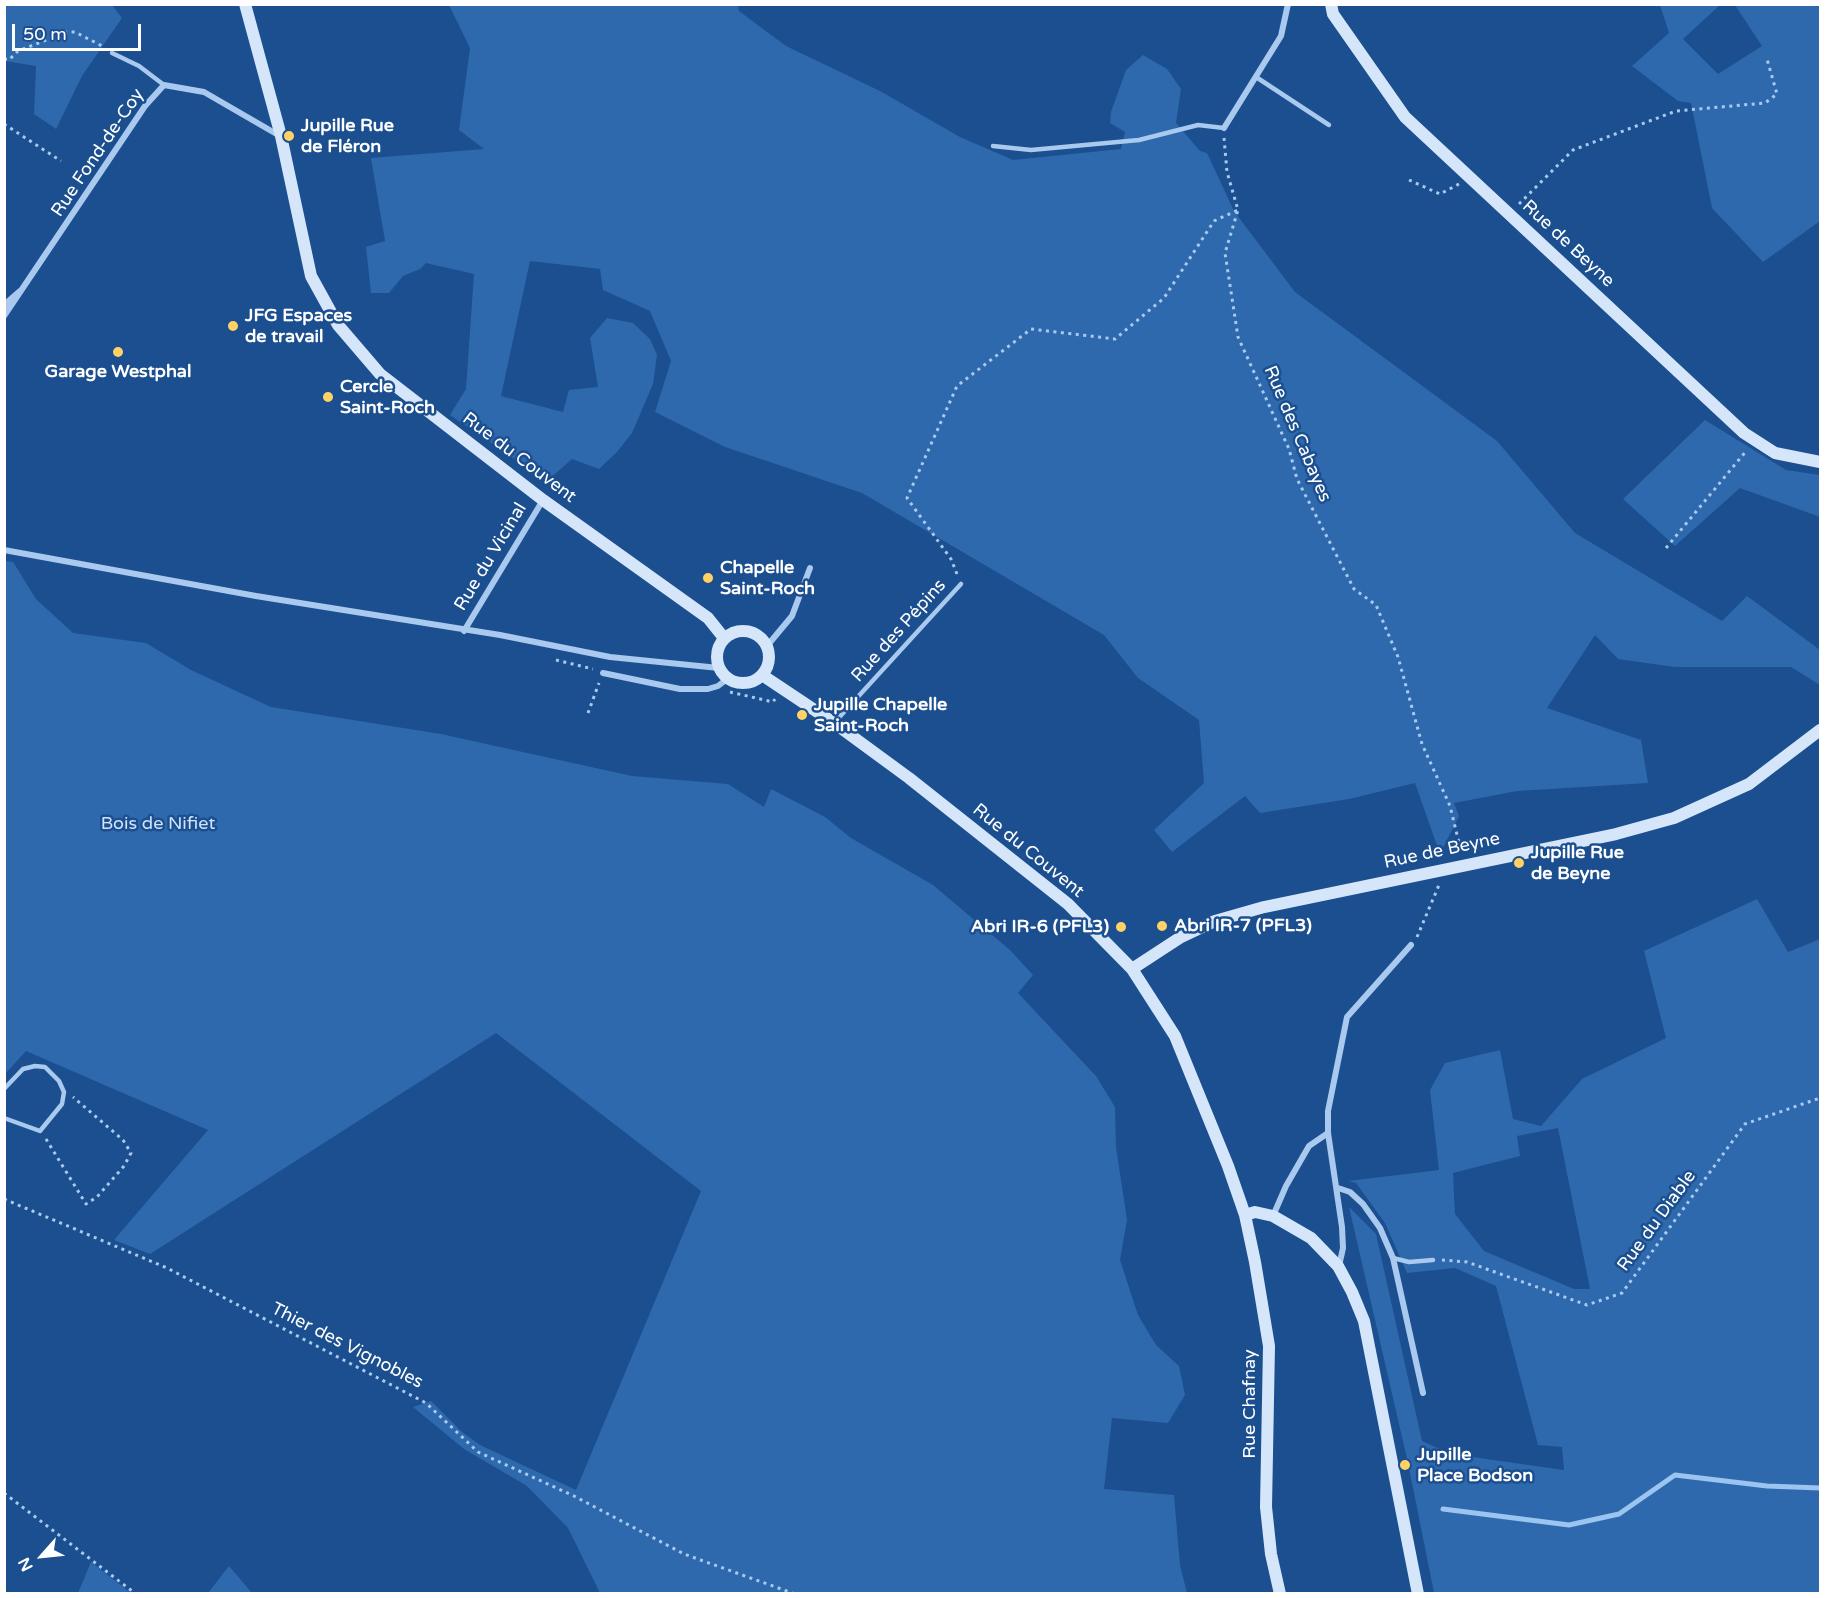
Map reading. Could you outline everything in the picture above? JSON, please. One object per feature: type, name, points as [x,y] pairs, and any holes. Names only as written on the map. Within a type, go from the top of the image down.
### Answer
[{"type":"street","name":"Rue du Couvent","points":[[245,4],[281,136],[312,276],[338,325],[380,374],[543,500],[708,618],[724,638]]},
{"type":"street","points":[[1224,128],[1281,36],[1288,4]]},
{"type":"street","name":"Rue de Beyne","points":[[1331,4],[1334,14],[1405,117],[1468,176],[1754,440],[1775,453],[1821,462]]},
{"type":"street","name":"Rue Fond-de-Coy","points":[[4,316],[29,283],[145,106],[164,85],[204,92],[281,136]]},
{"type":"street","points":[[4,305],[29,283]]},
{"type":"street","name":"Rue du Vicinal","points":[[464,631],[543,500]]},
{"type":"street","points":[[4,549],[256,596],[500,635],[610,657],[719,668]]},
{"type":"street","points":[[767,646],[792,616],[810,568]]},
{"type":"street","points":[[739,630],[756,633],[767,646],[769,661],[762,675],[753,681],[742,683],[727,679],[719,668],[718,648],[724,638],[739,630]]},
{"type":"street","points":[[603,673],[680,689],[708,689],[718,686],[727,679]]},
{"type":"street","name":"Rue du Couvent","points":[[762,675],[834,723],[909,778],[1068,904],[1132,969],[1175,1036],[1228,1166],[1245,1215]]},
{"type":"street","name":"Rue de Beyne","points":[[1132,969],[1181,937],[1215,921],[1264,907],[1616,834],[1674,818],[1749,784],[1821,730]]},
{"type":"street","points":[[1338,1266],[1343,1248],[1338,1188],[1328,1133],[1328,1111],[1347,1017],[1411,945]]},
{"type":"street","points":[[1273,1216],[1286,1186],[1309,1146],[1328,1133]]},
{"type":"street","points":[[1338,1188],[1350,1192],[1363,1204],[1380,1228],[1394,1258],[1423,1394]]},
{"type":"street","points":[[1245,1215],[1255,1212],[1273,1216],[1311,1238],[1338,1266],[1364,1321],[1418,1593]]},
{"type":"street","name":"Rue Chafnay","points":[[1245,1215],[1269,1346],[1266,1507],[1271,1554],[1280,1593]]},
{"type":"lane","points":[[112,53],[139,66],[164,85]]},
{"type":"lane","points":[[1256,76],[1329,125]]},
{"type":"lane","points":[[993,146],[1031,150],[1139,140],[1198,124],[1224,128]]},
{"type":"lane","name":"Rue des Pépins","points":[[834,723],[961,584]]},
{"type":"lane","points":[[4,1089],[23,1069],[34,1066],[45,1067],[59,1081],[64,1092],[63,1104],[40,1131],[4,1118]]},
{"type":"lane","points":[[1394,1258],[1409,1262],[1433,1260]]},
{"type":"path","points":[[7,59],[18,51],[67,32],[75,32],[97,42],[112,53]]},
{"type":"path","points":[[1509,214],[1573,150],[1676,111],[1765,103],[1777,94],[1767,59]]},
{"type":"path","points":[[4,124],[61,161]]},
{"type":"path","points":[[961,584],[951,559],[907,498],[957,386],[1031,329],[1115,339],[1164,298],[1214,221],[1238,210],[1227,172],[1224,128]]},
{"type":"path","points":[[1409,180],[1440,194],[1455,187],[1468,176]]},
{"type":"path","name":"Rue des Cabayes","points":[[1238,210],[1225,253],[1238,337],[1289,449],[1297,479],[1354,589],[1376,605],[1398,657],[1422,744],[1450,806],[1464,865]]},
{"type":"path","points":[[1666,548],[1738,464],[1754,440]]},
{"type":"path","points":[[588,713],[603,673]]},
{"type":"path","points":[[708,689],[773,702],[782,690]]},
{"type":"path","points":[[1420,933],[1446,868]]},
{"type":"path","points":[[40,1131],[86,1204],[97,1197],[131,1153],[123,1140],[64,1092]]},
{"type":"path","name":"Rue du Diable","points":[[1433,1260],[1467,1262],[1587,1305],[1622,1293],[1745,1124],[1821,1098]]},
{"type":"path","name":"Thier des Vignobles","points":[[4,1198],[167,1268],[426,1403],[478,1452],[574,1496],[684,1554],[795,1593]]},
{"type":"path","points":[[4,1493],[136,1593]]},
{"type":"green space","points":[[4,5],[112,5],[122,18],[82,76],[56,129],[34,114],[36,66],[5,61]]},
{"type":"green space","points":[[449,5],[738,5],[739,11],[786,46],[880,91],[960,137],[1013,160],[1121,149],[1125,132],[1110,123],[1111,112],[1126,70],[1143,55],[1167,69],[1181,89],[1176,123],[1200,151],[1207,153],[1234,211],[1295,292],[1497,441],[1575,533],[1722,621],[1747,596],[1820,650],[1820,685],[1791,667],[1675,667],[1618,659],[1595,635],[1547,708],[1641,740],[1648,783],[1517,791],[1454,803],[1459,816],[1440,854],[1415,783],[1349,799],[1260,813],[1245,796],[1172,852],[1154,830],[1204,783],[1199,720],[1138,678],[1104,635],[862,493],[725,447],[655,412],[671,361],[650,311],[603,290],[600,269],[530,261],[501,396],[563,412],[569,390],[598,387],[590,338],[607,318],[633,323],[650,339],[657,355],[653,384],[632,433],[617,452],[599,469],[572,459],[547,481],[450,415],[466,389],[474,274],[426,263],[420,269],[403,276],[389,293],[371,293],[366,247],[385,241],[371,158],[484,149],[459,130],[470,48]]},
{"type":"green space","points":[[1660,5],[1720,5],[1683,39],[1718,74],[1762,46],[1735,5],[1820,5],[1820,221],[1763,262],[1712,208],[1691,103],[1678,101],[1632,66],[1669,33]]},
{"type":"green space","points":[[1705,420],[1786,470],[1820,475],[1820,517],[1740,488],[1675,546],[1623,499]]},
{"type":"green space","name":"Bois de Nifiet","points":[[5,561],[13,562],[36,599],[73,633],[146,643],[191,670],[271,707],[441,734],[632,776],[728,784],[764,807],[771,789],[825,817],[851,838],[933,885],[1010,950],[1033,975],[1018,993],[1096,1076],[1115,1107],[1116,1147],[1127,1220],[1120,1260],[1138,1315],[1156,1345],[1179,1366],[1185,1395],[1168,1423],[1112,1418],[1104,1489],[1174,1495],[1180,1565],[1187,1593],[600,1593],[568,1528],[527,1486],[464,1449],[413,1407],[431,1401],[462,1432],[480,1445],[576,1490],[701,1191],[496,1033],[150,1254],[114,1240],[208,1130],[26,1051],[5,1074]]},
{"type":"green space","points":[[1757,899],[1788,952],[1820,939],[1820,1593],[1434,1593],[1408,1463],[1349,1207],[1376,1234],[1422,1441],[1451,1454],[1564,1470],[1562,1447],[1538,1445],[1496,1286],[1455,1268],[1407,1273],[1385,1223],[1356,1183],[1348,1181],[1439,1170],[1430,1090],[1445,1063],[1500,1050],[1513,1119],[1541,1126],[1582,1079],[1666,1038],[1644,951]],"holes":[[[1558,1128],[1590,1289],[1574,1289],[1484,1251],[1455,1214],[1453,1173],[1520,1156],[1517,1136]]]},
{"type":"green space","points":[[91,1562],[131,1593],[78,1593]]},
{"type":"green space","points":[[229,1566],[252,1593],[208,1593]]},
{"type":"waterway","points":[[1443,1509],[1569,1525],[1619,1514],[1675,1475],[1767,1486],[1820,1488]]},
{"type":"place","name":"Jupille Rue de Fléron","points":[[289,136]]},
{"type":"place","name":"JFG Espaces de travail","points":[[233,326]]},
{"type":"place","name":"Garage Westphal","points":[[118,352]]},
{"type":"place","name":"Cercle Saint-Roch","points":[[328,397]]},
{"type":"place","name":"Chapelle Saint-Roch","points":[[708,578]]},
{"type":"place","name":"Jupille Chapelle Saint-Roch","points":[[802,715]]},
{"type":"place","name":"Jupille Rue de Beyne","points":[[1519,863]]},
{"type":"place","name":"Abri IR-7 (PFL3)","points":[[1162,926]]},
{"type":"place","name":"Abri IR-6 (PFL3)","points":[[1121,927]]},
{"type":"place","name":"Jupille Place Bodson","points":[[1405,1465]]}]
